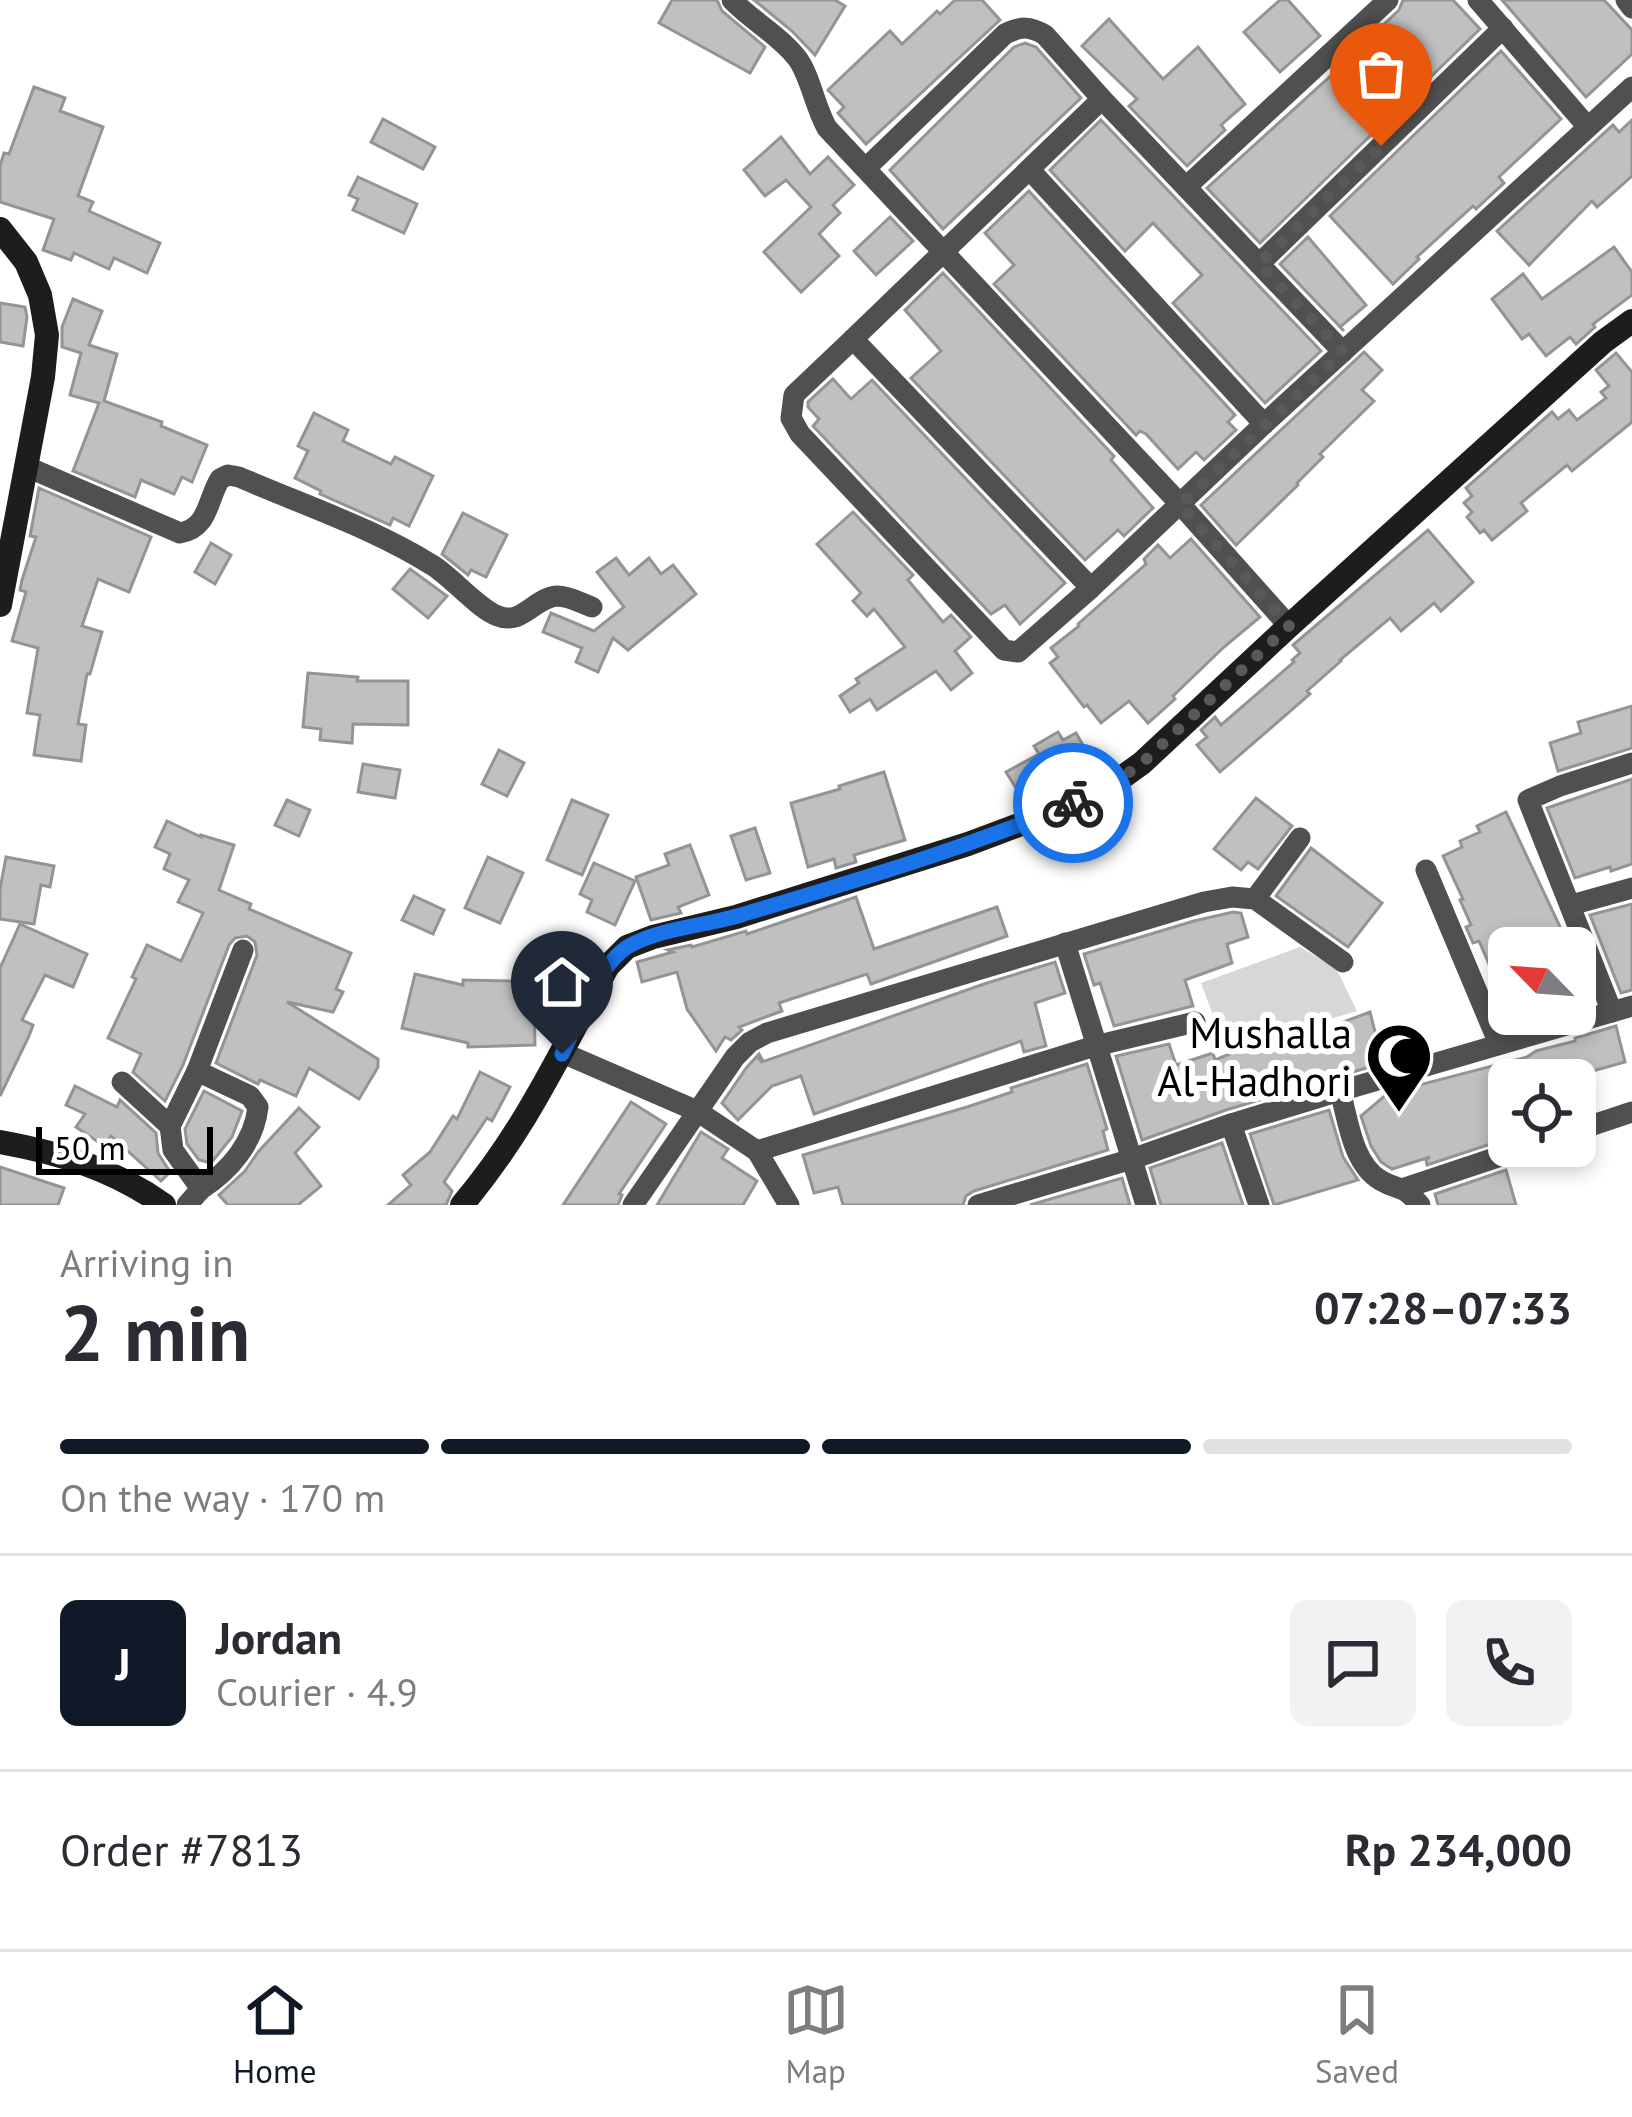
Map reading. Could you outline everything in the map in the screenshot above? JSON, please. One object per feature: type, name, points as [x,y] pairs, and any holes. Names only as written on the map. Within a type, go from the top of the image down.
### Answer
[{"type":"street","points":[[732,0],[794,54],[826,128],[1289,626]]},
{"type":"street","points":[[1186,187],[1388,0]]},
{"type":"street","points":[[1478,0],[1587,126]]},
{"type":"street","points":[[1626,0],[1632,8]]},
{"type":"street","points":[[866,168],[1005,34],[1016,28],[1034,28],[1343,352]]},
{"type":"street","points":[[1259,264],[1503,28]]},
{"type":"street","points":[[1102,99],[794,395],[791,418],[800,434],[1004,650],[1012,652],[1024,649],[1091,589],[1632,87]]},
{"type":"street","points":[[1030,170],[1264,424]]},
{"type":"street","points":[[0,229],[26,262],[40,295],[47,335],[0,605]]},
{"type":"street","points":[[462,1205],[528,1116],[608,966],[627,947],[968,844],[1117,781],[1603,342],[1632,321]]},
{"type":"street","points":[[853,339],[1091,589]]},
{"type":"street","points":[[26,466],[180,533],[200,524],[220,479],[238,477],[400,547],[434,566],[498,616],[512,618],[561,596],[592,608]]},
{"type":"street","points":[[978,1205],[1231,1124],[1622,1009],[1571,905],[1528,800],[1632,764]]},
{"type":"street","points":[[1255,899],[1300,838]]},
{"type":"street","points":[[1426,870],[1498,1044]]},
{"type":"street","points":[[1571,905],[1632,888]]},
{"type":"street","points":[[633,1205],[735,1057],[767,1033],[1232,897],[1255,899],[1343,962]]},
{"type":"street","points":[[1065,943],[1146,1205]]},
{"type":"street","points":[[197,1071],[250,1096],[258,1107],[235,1161],[194,1197],[173,1150],[170,1126],[197,1071],[243,950]]},
{"type":"street","points":[[757,1151],[1095,1046],[1195,1022]]},
{"type":"street","points":[[562,1054],[697,1111],[757,1151],[785,1202]]},
{"type":"street","points":[[122,1082],[170,1126]]},
{"type":"street","points":[[1340,1091],[1356,1149],[1383,1183],[1413,1196],[1488,1164]]},
{"type":"street","points":[[1596,1124],[1632,1112]]},
{"type":"street","points":[[1231,1124],[1259,1205]]},
{"type":"street","points":[[0,1142],[85,1162],[164,1205]]},
{"type":"shaded area","points":[[1300,947],[1336,968],[1357,1011],[1226,1050],[1201,983]]},
{"type":"building","points":[[672,0],[717,0],[722,11],[765,47],[750,73],[659,23]]},
{"type":"building","points":[[754,0],[835,0],[845,6],[815,55]]},
{"type":"building","points":[[955,0],[982,0],[1000,20],[866,144],[838,113],[844,107],[828,90],[890,31],[902,44]]},
{"type":"building","points":[[1280,0],[1288,0],[1320,36],[1280,72],[1244,32]]},
{"type":"building","points":[[1403,0],[1453,0],[1480,29],[1260,243],[1207,188],[1378,33]]},
{"type":"building","points":[[1502,0],[1604,0],[1632,30],[1632,54],[1586,97]]},
{"type":"building","points":[[1109,19],[1163,79],[1198,47],[1245,104],[1187,166],[1129,106],[1137,99],[1082,46]]},
{"type":"building","points":[[1025,43],[1036,47],[1081,98],[943,229],[890,170],[1014,47]]},
{"type":"building","points":[[1501,51],[1561,119],[1499,177],[1504,183],[1476,209],[1473,206],[1393,284],[1330,216]]},
{"type":"building","points":[[34,87],[65,98],[60,111],[103,127],[78,196],[93,202],[89,211],[160,243],[147,273],[114,258],[109,269],[74,253],[71,260],[43,250],[54,219],[0,202],[0,166]]},
{"type":"building","points":[[383,119],[435,147],[423,169],[371,142]]},
{"type":"building","points":[[1101,120],[1321,351],[1265,403],[1173,303],[1202,275],[1153,223],[1125,251],[1050,170]]},
{"type":"building","points":[[1632,120],[1632,176],[1597,207],[1592,201],[1529,265],[1497,231],[1613,125],[1619,132]]},
{"type":"building","points":[[781,137],[810,174],[828,157],[854,185],[833,205],[840,213],[819,234],[839,256],[801,292],[764,252],[811,207],[786,180],[765,196],[744,170]]},
{"type":"building","points":[[358,177],[417,204],[404,233],[353,210],[358,199],[349,195]]},
{"type":"building","points":[[1029,191],[1235,415],[1228,422],[1236,430],[1204,460],[1196,452],[1178,469],[1146,434],[1136,435],[994,284],[1014,265],[985,233]]},
{"type":"building","points":[[890,217],[913,241],[876,275],[854,251]]},
{"type":"building","points":[[1308,237],[1366,305],[1340,327],[1280,264]]},
{"type":"building","points":[[1614,247],[1632,272],[1632,295],[1593,324],[1576,344],[1570,337],[1546,356],[1529,334],[1522,339],[1492,299],[1523,274],[1542,299]]},
{"type":"building","points":[[943,273],[1114,456],[1111,460],[1153,508],[1124,536],[1118,530],[1085,560],[911,378],[941,351],[905,310]]},
{"type":"building","points":[[73,299],[102,311],[89,345],[117,354],[104,401],[207,445],[192,482],[182,477],[174,494],[141,480],[135,497],[73,471],[99,403],[70,395],[81,353],[62,347],[62,327]]},
{"type":"building","points":[[0,303],[25,307],[23,346],[0,342]]},
{"type":"building","points":[[1364,352],[1382,370],[1362,390],[1374,401],[1236,545],[1201,505]]},
{"type":"building","points":[[1616,353],[1632,372],[1632,422],[1572,471],[1567,465],[1521,503],[1527,511],[1492,540],[1484,530],[1480,533],[1467,517],[1472,512],[1464,503],[1472,496],[1466,488],[1552,412],[1558,419],[1569,410],[1577,420],[1606,398],[1601,392],[1609,386],[1596,370]]},
{"type":"building","points":[[833,379],[851,399],[872,380],[1065,583],[1020,624],[1005,605],[991,614],[813,426],[819,419],[808,402]]},
{"type":"building","points":[[314,413],[348,430],[343,441],[391,464],[395,457],[433,476],[409,526],[393,518],[390,525],[295,478],[308,451],[298,446]]},
{"type":"building","points":[[39,488],[151,537],[129,592],[98,579],[82,626],[102,632],[87,674],[78,724],[86,725],[81,761],[34,755],[40,715],[27,713],[38,648],[12,641],[26,592],[20,590],[22,580],[36,537],[30,536]]},
{"type":"building","points":[[853,512],[913,575],[908,580],[943,622],[951,615],[971,637],[955,651],[972,673],[951,690],[936,671],[877,710],[870,699],[850,712],[840,696],[859,683],[856,679],[905,647],[874,609],[867,616],[853,601],[861,593],[817,544]]},
{"type":"building","points":[[463,513],[507,535],[486,577],[471,570],[468,575],[442,554]]},
{"type":"building","points":[[1428,530],[1473,582],[1441,611],[1434,603],[1401,631],[1390,618],[1220,772],[1197,745],[1207,737],[1201,730],[1215,717],[1221,725],[1294,662],[1300,653],[1293,645]]},
{"type":"building","points":[[1191,539],[1260,617],[1148,723],[1129,701],[1101,723],[1050,663],[1058,657],[1051,648],[1146,564],[1144,559],[1158,545],[1170,558]]},
{"type":"building","points":[[211,543],[231,555],[215,584],[195,572]]},
{"type":"building","points":[[616,558],[629,575],[649,558],[661,574],[673,565],[696,594],[628,650],[613,638],[598,672],[576,662],[582,648],[543,632],[551,613],[594,631],[624,607],[597,572]]},
{"type":"building","points":[[410,569],[447,596],[428,618],[393,589]]},
{"type":"building","points":[[308,673],[358,677],[357,681],[408,681],[408,725],[353,724],[352,743],[320,740],[321,729],[303,727]]},
{"type":"building","points":[[1632,706],[1632,748],[1558,771],[1550,743],[1581,733],[1578,722]]},
{"type":"building","points":[[1058,732],[1063,740],[1076,733],[1084,747],[1016,788],[1006,772],[1039,754],[1034,746]]},
{"type":"building","points":[[499,750],[524,763],[507,796],[482,784]]},
{"type":"building","points":[[363,764],[400,770],[395,798],[358,792]]},
{"type":"building","points":[[884,772],[905,840],[854,855],[856,862],[836,868],[834,859],[808,867],[791,803]]},
{"type":"building","points":[[1632,779],[1632,864],[1575,878],[1547,808]]},
{"type":"building","points":[[1256,798],[1292,826],[1258,869],[1248,862],[1241,870],[1214,849]]},
{"type":"building","points":[[287,800],[310,810],[299,836],[275,825]]},
{"type":"building","points":[[572,800],[608,815],[582,875],[547,860]]},
{"type":"building","points":[[1506,812],[1560,927],[1488,927],[1488,962],[1466,927],[1471,925],[1463,899],[1443,856],[1480,832],[1477,826]]},
{"type":"building","points":[[167,821],[234,845],[219,890],[251,904],[249,909],[351,953],[336,989],[343,992],[333,1012],[287,1002],[378,1059],[359,1099],[309,1068],[296,1096],[216,1063],[257,955],[255,942],[247,936],[229,945],[165,1101],[133,1072],[141,1054],[108,1038],[147,945],[181,961],[203,913],[178,902],[189,880],[164,869],[170,854],[155,847]]},
{"type":"building","points":[[755,828],[770,873],[746,880],[731,836]]},
{"type":"building","points":[[690,845],[709,895],[678,907],[681,913],[651,920],[636,877],[669,865],[665,854]]},
{"type":"building","points":[[1311,848],[1382,903],[1348,947],[1276,896]]},
{"type":"building","points":[[6,857],[54,866],[50,887],[41,885],[34,924],[0,919]]},
{"type":"building","points":[[488,857],[523,873],[500,923],[465,908]]},
{"type":"building","points":[[594,863],[635,881],[615,925],[587,912],[592,900],[580,894]]},
{"type":"building","points":[[414,896],[444,910],[433,934],[402,920]]},
{"type":"building","points":[[856,897],[874,949],[997,907],[1007,936],[871,984],[867,974],[779,1003],[782,1011],[739,1027],[742,1030],[731,1040],[725,1037],[716,1051],[687,1009],[677,972],[642,982],[637,962],[673,952],[668,950],[747,934]]},
{"type":"building","points":[[1632,904],[1632,990],[1621,993],[1590,915]]},
{"type":"building","points":[[1241,913],[1248,937],[1227,944],[1232,963],[1185,980],[1193,1006],[1114,1026],[1100,983],[1094,985],[1084,954]]},
{"type":"building","points":[[20,924],[87,954],[73,987],[45,975],[22,1020],[33,1025],[29,1036],[0,1096],[0,968]]},
{"type":"building","points":[[574,947],[591,955],[580,979],[562,971]]},
{"type":"building","points":[[1055,962],[1065,993],[1035,1003],[1046,1046],[1024,1052],[1021,1041],[814,1114],[801,1076],[772,1086],[738,1120],[722,1103],[759,1054],[762,1062]]},
{"type":"building","points":[[415,974],[463,985],[463,980],[563,982],[562,1002],[534,1001],[535,1045],[468,1047],[468,1043],[402,1028]]},
{"type":"building","points":[[1370,1012],[1383,1063],[1142,1140],[1116,1056],[1169,1044],[1176,1065],[1213,1053],[1215,1060],[1254,1044],[1252,1036],[1269,1030],[1273,1040]]},
{"type":"building","points":[[1616,1026],[1625,1062],[1596,1070],[1596,1059],[1519,1059],[1596,1035]]},
{"type":"building","points":[[1087,1064],[1107,1129],[1103,1131],[1108,1150],[974,1191],[963,1205],[843,1205],[838,1187],[814,1193],[803,1155],[967,1107]]},
{"type":"building","points":[[1488,1067],[1488,1145],[1427,1165],[1430,1157],[1392,1169],[1371,1146],[1361,1116],[1388,1093]]},
{"type":"building","points":[[480,1072],[510,1087],[492,1121],[487,1118],[444,1182],[452,1191],[446,1205],[388,1205],[411,1185],[403,1175],[430,1152],[453,1116],[457,1119]]},
{"type":"building","points":[[75,1086],[117,1107],[120,1100],[156,1133],[158,1153],[170,1172],[161,1181],[111,1136],[104,1146],[76,1127],[85,1114],[66,1105]]},
{"type":"building","points":[[204,1091],[242,1111],[232,1137],[211,1163],[199,1160],[187,1144],[185,1129]]},
{"type":"building","points":[[631,1102],[666,1124],[619,1194],[618,1205],[563,1205]]},
{"type":"building","points":[[299,1108],[319,1127],[295,1153],[321,1186],[298,1205],[228,1205],[219,1195]]},
{"type":"building","points":[[1329,1110],[1343,1157],[1358,1180],[1274,1205],[1250,1134]]},
{"type":"building","points":[[701,1132],[728,1149],[722,1158],[757,1181],[743,1205],[657,1205]]},
{"type":"building","points":[[1222,1143],[1243,1205],[1161,1205],[1150,1168]]},
{"type":"building","points":[[0,1167],[64,1188],[58,1205],[0,1205]]},
{"type":"building","points":[[1506,1170],[1516,1205],[1438,1205],[1435,1194]]},
{"type":"building","points":[[1122,1178],[1130,1205],[1030,1205]]},
{"type":"way so far","points":[[1073,803],[1142,763],[1289,626],[1180,505],[1343,352],[1259,264],[1381,146]]},
{"type":"place","name":"Mushalla Al-Hadhori","points":[[1399,1115]]},
{"type":"route","points":[[562,1054],[608,966],[627,947],[968,844],[1073,803]]}]
